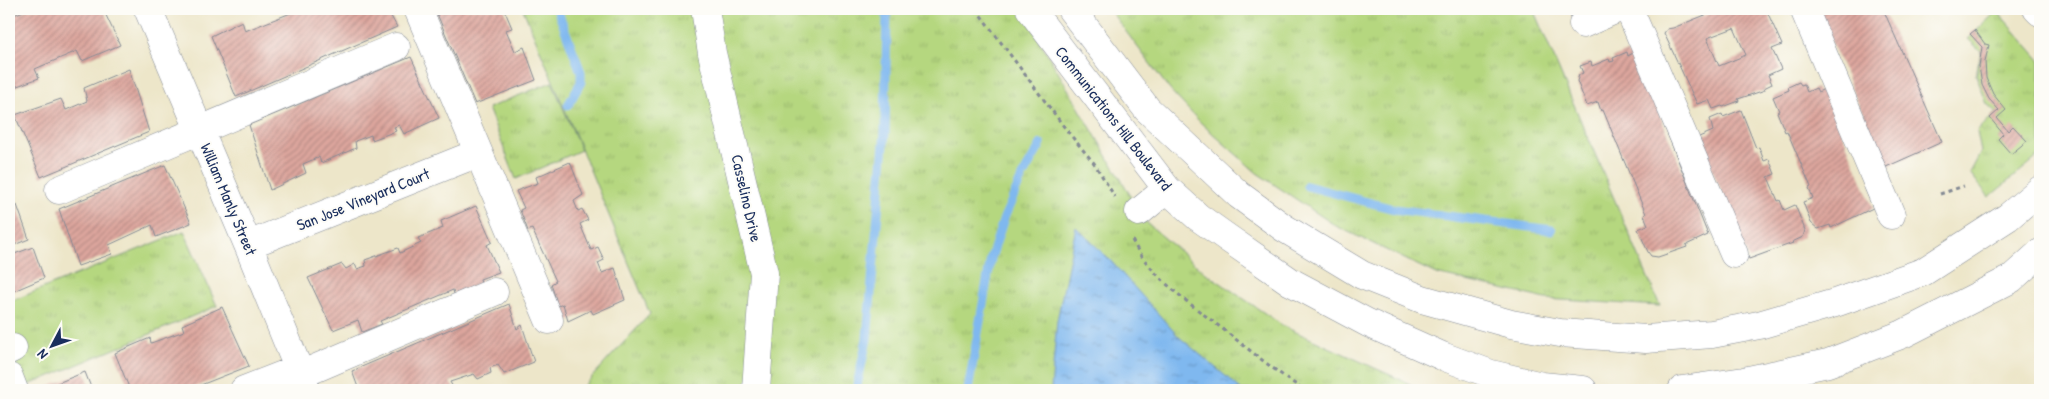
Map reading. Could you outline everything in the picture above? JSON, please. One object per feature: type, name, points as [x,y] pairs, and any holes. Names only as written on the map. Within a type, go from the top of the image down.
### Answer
[{"type":"street","name":"William Manly Street","points":[[148,9],[302,378]]},
{"type":"street","points":[[418,9],[549,320]]},
{"type":"street","name":"Casselino Drive","points":[[705,9],[712,53],[764,272],[756,390]]},
{"type":"street","name":"Communications Hill Boulevard","points":[[1030,9],[1166,189],[1198,217],[1291,282],[1368,323],[1442,356],[1492,374],[1542,386],[1583,390]]},
{"type":"street","name":"Communications Hill Boulevard","points":[[1070,9],[1147,109],[1239,195],[1284,228],[1362,276],[1422,299],[1511,324],[1560,333],[1646,339],[1712,334],[1759,325],[1835,304],[1923,272],[2008,217],[2040,190]]},
{"type":"street","points":[[1582,24],[1617,9]]},
{"type":"street","points":[[1629,9],[1734,254]]},
{"type":"street","points":[[1804,9],[1891,215]]},
{"type":"street","points":[[2037,9],[2040,12]]},
{"type":"street","points":[[59,190],[396,47]]},
{"type":"street","name":"San Jose Vineyard Court","points":[[248,245],[478,153]]},
{"type":"street","points":[[1139,212],[1166,189]]},
{"type":"street","points":[[1682,390],[1745,386],[1828,363],[1903,334],[2011,279],[2040,253]]},
{"type":"street","points":[[244,390],[302,378],[494,292]]},
{"type":"street","points":[[9,377],[14,390]]},
{"type":"path","points":[[1940,194],[1964,186]]},
{"type":"green space","points":[[523,9],[1021,9],[1146,222],[1203,271],[1285,327],[1423,390],[580,390],[650,314]]},
{"type":"green space","points":[[1109,9],[1533,9],[1660,306],[1546,299],[1436,274],[1336,226],[1257,173],[1201,123],[1170,90]]},
{"type":"green space","points":[[1997,11],[2040,60],[2040,155],[1989,197],[1970,173],[1981,152],[1977,132],[1996,112],[1987,104],[1976,75],[1981,51],[1968,39]]},
{"type":"green space","points":[[552,82],[581,150],[516,179],[488,108]]},
{"type":"green space","points":[[184,231],[217,306],[17,390],[9,390],[9,302]]},
{"type":"water","points":[[1076,227],[1109,259],[1178,336],[1242,390],[1051,390],[1057,321]]},
{"type":"building","points":[[28,9],[103,9],[120,45],[82,61],[77,51],[35,69],[39,78],[9,89],[9,17]]},
{"type":"building","points":[[301,9],[387,9],[397,27],[236,97],[211,36],[242,21],[245,31]]},
{"type":"building","points":[[435,9],[504,9],[512,28],[506,30],[515,51],[524,47],[536,80],[475,104]]},
{"type":"building","points":[[1720,9],[1766,9],[1782,45],[1772,49],[1781,69],[1768,75],[1772,84],[1764,88],[1765,90],[1738,99],[1739,101],[1713,109],[1709,100],[1697,104],[1664,33],[1667,29]],"holes":[[[1734,28],[1746,55],[1719,66],[1707,38]]]},
{"type":"building","points":[[1817,9],[1883,9],[1942,142],[1886,167]]},
{"type":"building","points":[[1975,30],[1985,44],[1989,45],[1985,61],[1986,78],[1993,94],[2006,110],[1997,118],[2008,131],[2013,126],[2027,141],[2011,154],[1998,139],[2003,134],[1990,118],[1999,110],[1989,99],[1982,85],[1979,66],[1982,47],[1970,34]]},
{"type":"building","points":[[1627,52],[1628,56],[1633,53],[1643,73],[1708,235],[1686,245],[1687,247],[1658,257],[1651,256],[1648,252],[1638,229],[1648,225],[1644,215],[1646,214],[1603,110],[1601,111],[1598,102],[1587,106],[1577,81],[1579,75],[1583,73],[1580,66],[1591,62],[1592,66],[1609,59],[1610,62],[1614,61],[1613,58]]},
{"type":"building","points":[[411,57],[439,118],[404,134],[399,125],[394,127],[396,131],[372,140],[371,135],[355,141],[356,148],[321,163],[319,157],[303,164],[306,173],[270,190],[249,125]]},
{"type":"building","points":[[129,69],[149,132],[41,177],[15,115],[61,99],[66,110],[87,101],[84,88]]},
{"type":"building","points":[[1799,82],[1801,85],[1804,84],[1807,92],[1816,88],[1818,92],[1824,89],[1873,208],[1831,228],[1830,225],[1818,229],[1811,223],[1803,202],[1813,198],[1809,188],[1811,187],[1787,131],[1785,132],[1773,97],[1789,90],[1788,87]]},
{"type":"building","points":[[1741,110],[1756,148],[1759,147],[1764,161],[1769,159],[1775,174],[1768,177],[1778,201],[1780,200],[1784,210],[1795,205],[1805,230],[1803,237],[1793,243],[1749,259],[1699,137],[1713,131],[1710,119],[1722,114],[1723,117]]},
{"type":"building","points":[[570,162],[583,195],[574,201],[578,211],[582,209],[588,220],[580,224],[591,250],[598,247],[604,260],[598,263],[602,273],[615,268],[625,300],[593,314],[591,310],[568,321],[563,304],[558,306],[551,284],[556,281],[532,229],[528,231],[520,210],[524,208],[516,191],[538,183],[536,177]]},
{"type":"building","points":[[165,165],[191,223],[156,237],[152,225],[109,245],[112,254],[78,266],[59,209]]},
{"type":"building","points":[[17,205],[29,239],[9,247],[9,208]]},
{"type":"building","points":[[476,206],[492,242],[487,245],[499,272],[480,279],[481,284],[454,294],[453,290],[380,321],[382,324],[362,332],[358,320],[333,330],[308,278],[342,264],[346,269],[355,264],[357,269],[366,266],[365,260],[398,248],[400,253],[421,243],[418,238],[443,228],[441,221]]},
{"type":"building","points":[[33,247],[44,278],[9,293],[9,256]]},
{"type":"building","points":[[509,304],[517,329],[522,325],[534,362],[504,374],[498,365],[490,368],[491,373],[478,379],[474,374],[450,382],[454,389],[451,390],[359,390],[352,371]]},
{"type":"building","points":[[222,307],[249,366],[188,390],[130,390],[115,353],[150,338],[151,343],[184,331],[182,325]]},
{"type":"building","points":[[85,372],[92,390],[40,390]]},
{"type":"waterway","points":[[557,9],[581,72],[581,82],[568,105]]},
{"type":"waterway","points":[[856,390],[867,339],[885,132],[887,9]]},
{"type":"waterway","points":[[968,390],[991,258],[1004,218],[1022,177],[1041,144]]},
{"type":"waterway","points":[[1307,186],[1394,209],[1552,230]]}]
